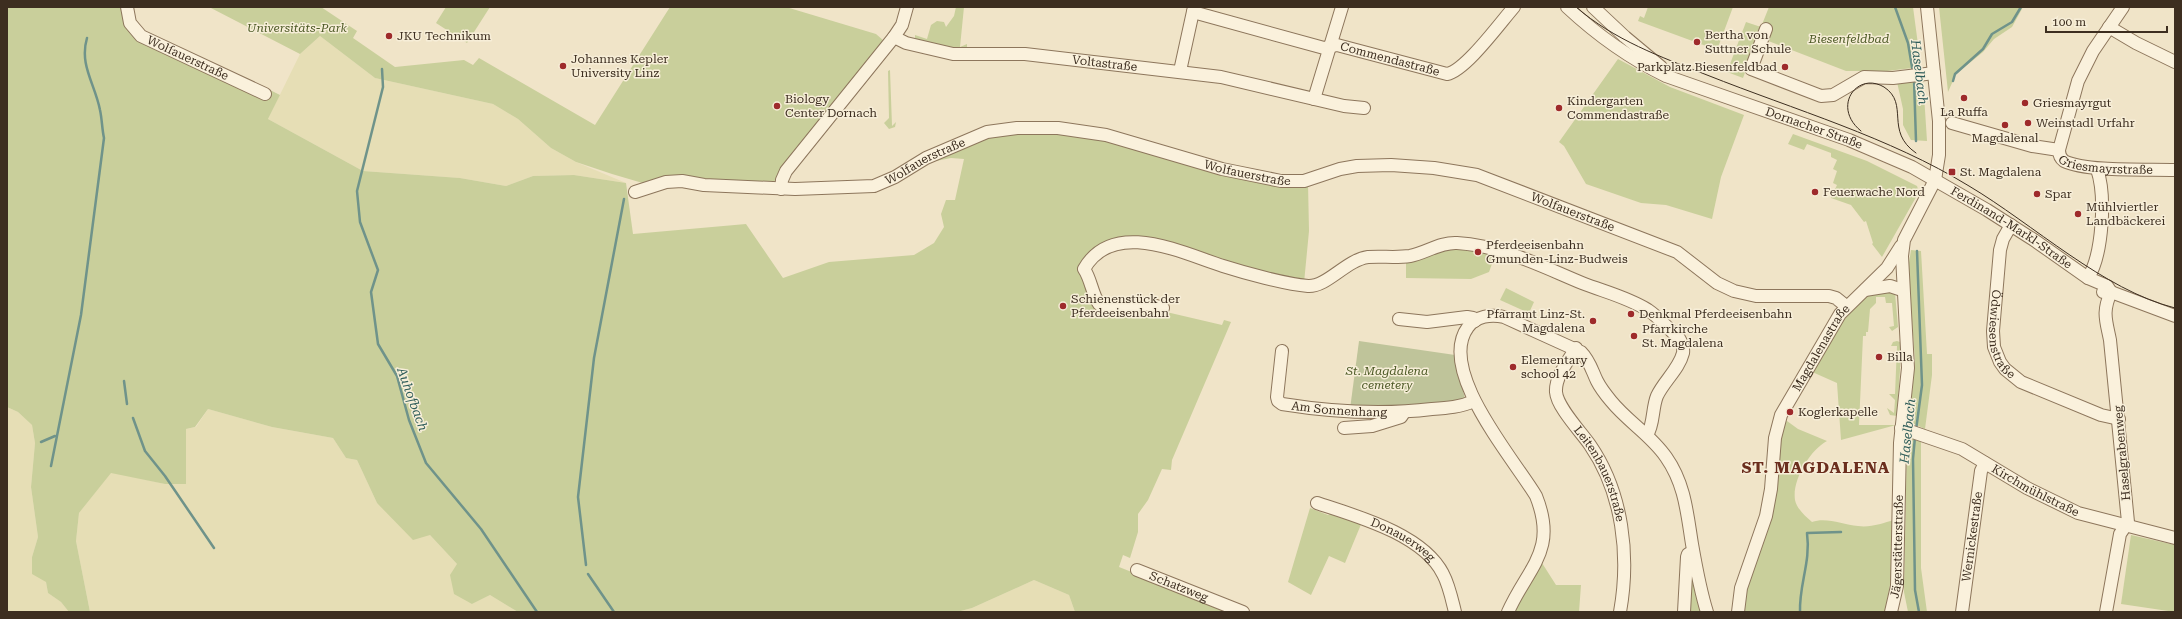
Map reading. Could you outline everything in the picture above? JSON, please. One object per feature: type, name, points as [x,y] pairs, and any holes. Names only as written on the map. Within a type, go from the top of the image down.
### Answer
[{"type":"street","name":"Wolfauerstraße","points":[[127,7],[130,23],[141,36],[265,94]]},
{"type":"street","points":[[781,188],[782,180],[786,171],[894,37],[902,25],[907,7]]},
{"type":"street","points":[[1314,99],[1342,7]]},
{"type":"street","name":"Commendastraße","points":[[1193,10],[1324,48],[1337,45],[1439,73],[1451,74],[1468,61],[1514,7]]},
{"type":"street","name":"Dornacher Straße","points":[[1567,7],[1597,34],[1628,47],[1690,83],[1849,140],[1934,180]]},
{"type":"street","name":"Dornacher Straße","points":[[1593,7],[1628,47]]},
{"type":"street","name":"Jägerstätterstraße","points":[[1891,612],[1897,586],[1911,431],[1902,290],[1902,256],[1904,240],[1934,180],[1939,156],[1940,134],[1927,7]]},
{"type":"street","points":[[2059,150],[2078,81],[2109,27],[2123,7]]},
{"type":"street","points":[[1180,71],[1193,10]]},
{"type":"street","points":[[2109,27],[2140,46],[2175,62]]},
{"type":"street","points":[[1766,29],[1751,69],[1821,96],[1833,95],[1864,77],[1908,76],[1934,73]]},
{"type":"street","name":"Voltastraße","points":[[894,37],[906,43],[953,54],[1025,54],[1180,71],[1251,83],[1353,108],[1364,108]]},
{"type":"street","name":"Griesmayrstraße","points":[[1952,123],[2032,146],[2059,150],[2059,155],[2064,161],[2097,169],[2175,170]]},
{"type":"street","name":"Wolfauerstraße","points":[[635,192],[666,182],[682,181],[704,185],[781,188],[874,186],[896,177],[926,158],[986,132],[1017,128],[1058,128],[1106,135],[1222,169],[1282,181],[1304,181],[1340,169],[1357,166],[1391,165],[1459,171],[1496,181],[1561,208],[1657,243],[1677,252],[1717,283],[1734,291],[1756,296],[1829,296],[1836,298],[1846,306]]},
{"type":"street","points":[[2088,278],[2096,262],[2102,206],[2102,186],[2097,169]]},
{"type":"street","name":"Ferdinand-Markl-Straße","points":[[1934,180],[2011,225],[2088,278],[2097,289],[2111,292],[2175,316]]},
{"type":"street","name":"Ödwiesenstraße","points":[[2011,225],[2003,239],[2000,250],[1993,331],[1996,355],[2005,369],[2021,382],[2101,415],[2119,419]]},
{"type":"street","name":"Magdalenastraße","points":[[1738,612],[1741,588],[1766,516],[1778,422],[1808,368],[1846,306],[1887,268],[1904,240]]},
{"type":"street","points":[[1163,308],[1146,304],[1113,309],[1104,307],[1097,301],[1090,277],[1084,269],[1098,252],[1112,245],[1148,243],[1177,249],[1223,266],[1308,286],[1324,281],[1343,267],[1359,259],[1411,256],[1449,244],[1489,248],[1538,263],[1581,283],[1620,296],[1648,310],[1663,321],[1682,342],[1683,353],[1655,402],[1650,429],[1647,435]]},
{"type":"street","points":[[1865,290],[1890,286],[1902,290]]},
{"type":"street","name":"Haselgrabenweg","points":[[2106,612],[2120,534],[2128,522],[2119,419],[2110,340],[2105,313],[2105,306],[2111,292]]},
{"type":"street","points":[[1508,612],[1541,552],[1544,530],[1536,496],[1474,401],[1464,372],[1460,348],[1465,332],[1475,321],[1489,316],[1504,317],[1576,348],[1589,362],[1597,382],[1605,394],[1624,415],[1647,435],[1667,458],[1681,486],[1686,503],[1693,552],[1707,612]]},
{"type":"street","points":[[1399,319],[1427,322],[1471,317],[1475,321]]},
{"type":"street","name":"Leitenbauerstraße","points":[[1576,348],[1562,372],[1556,392],[1563,408],[1600,461],[1611,486],[1617,507],[1624,550],[1624,586],[1620,612]]},
{"type":"street","name":"Am Sonnenhang","points":[[1282,351],[1277,397],[1278,401],[1282,404],[1356,412],[1404,413],[1454,407],[1474,401]]},
{"type":"street","name":"Am Sonnenhang","points":[[1344,428],[1372,426],[1401,417],[1404,413]]},
{"type":"street","name":"Kirchmühlstraße","points":[[1911,431],[1962,450],[1985,462],[2026,488],[2078,513],[2125,527],[2175,538]]},
{"type":"street","name":"Wernickestraße","points":[[1962,612],[1981,471],[1985,462]]},
{"type":"street","name":"Donauerweg","points":[[1317,503],[1372,522],[1422,548],[1444,574],[1455,612]]},
{"type":"street","points":[[1684,612],[1687,557],[1688,554],[1693,552]]},
{"type":"street","name":"Schatzweg","points":[[1137,570],[1243,612]]},
{"type":"shaded area","points":[[320,36],[375,78],[493,104],[518,119],[551,148],[576,162],[626,183],[574,175],[533,176],[506,186],[460,178],[363,171],[268,119],[300,54]]},
{"type":"shaded area","points":[[7,407],[18,412],[32,425],[35,443],[31,487],[38,537],[32,557],[46,582],[48,593],[61,602],[69,612],[7,612]]},
{"type":"shaded area","points":[[208,409],[272,427],[333,438],[346,458],[357,460],[377,503],[430,535],[457,564],[472,604],[490,595],[518,612],[90,612],[76,541],[79,513],[111,472],[165,484],[186,429],[196,427]]},
{"type":"shaded area","points":[[1034,580],[1069,595],[1075,612],[957,612],[972,608]]},
{"type":"green space","points":[[7,7],[124,7],[129,28],[266,98],[270,90],[280,95],[268,119],[363,171],[460,178],[506,186],[533,176],[574,175],[626,183],[633,234],[746,224],[783,278],[829,262],[914,255],[934,243],[944,227],[941,214],[946,200],[955,200],[964,159],[951,158],[931,162],[989,133],[1070,133],[1308,183],[1309,231],[1304,283],[1143,241],[1088,260],[1097,314],[1145,307],[1222,325],[1224,320],[1231,322],[1172,460],[1171,470],[1162,469],[1148,500],[1138,514],[1138,532],[1130,558],[1123,555],[1119,567],[1233,612],[1075,612],[1069,595],[1034,580],[972,608],[957,612],[518,612],[490,595],[472,604],[454,594],[450,575],[457,564],[430,535],[413,540],[377,503],[357,460],[346,458],[333,438],[272,427],[208,409],[195,427],[186,429],[186,484],[165,484],[111,473],[79,513],[76,541],[90,612],[69,612],[61,602],[48,593],[46,582],[32,574],[32,557],[38,537],[31,487],[35,443],[32,425],[18,412],[7,407]]},
{"type":"green space","name":"Universitäts-Park","points":[[209,7],[321,7],[357,31],[353,38],[395,67],[464,60],[473,65],[479,58],[595,125],[670,7],[786,7],[876,34],[884,41],[772,184],[646,184],[576,162],[551,148],[518,119],[493,104],[375,78],[320,36],[300,54]]},
{"type":"green space","points":[[446,7],[490,7],[467,43],[436,23]]},
{"type":"green space","points":[[956,7],[964,7],[960,47],[967,44],[967,49],[950,48],[915,39],[915,35],[927,39],[931,25],[937,21],[944,22],[946,27],[954,16]]},
{"type":"green space","points":[[1648,7],[1733,7],[1717,50],[1638,21],[1640,16],[1644,18]]},
{"type":"green space","name":"Biesenfeldbad","points":[[1769,7],[1913,7],[1921,67],[1887,71],[1846,71],[1758,37],[1743,78],[1727,72],[1746,22],[1761,27]]},
{"type":"green space","points":[[1939,7],[2023,7],[2012,27],[1994,39],[1983,52],[1956,74],[1948,92]]},
{"type":"green space","points":[[1618,59],[1670,87],[1744,115],[1721,177],[1712,219],[1666,205],[1641,203],[1586,184],[1564,146],[1559,142]]},
{"type":"green space","points":[[890,70],[892,126],[896,122],[895,127],[889,129],[884,123],[889,118],[888,71]]},
{"type":"green space","points":[[1923,79],[1927,141],[1911,140],[1903,125],[1903,109],[1897,82]]},
{"type":"green space","points":[[1793,134],[1867,161],[1917,186],[1919,192],[1882,257],[1872,244],[1873,243],[1866,221],[1864,222],[1851,205],[1831,198],[1837,185],[1833,183],[1837,171],[1833,169],[1837,160],[1831,157],[1831,153],[1807,144],[1804,150],[1788,144]]},
{"type":"green space","points":[[1447,246],[1496,253],[1489,272],[1471,279],[1406,278],[1406,259]]},
{"type":"green space","points":[[1911,250],[1921,251],[1927,354],[1932,354],[1932,375],[1925,429],[1912,423],[1910,416],[1915,360],[1908,269]]},
{"type":"green space","points":[[1506,288],[1534,302],[1529,313],[1500,300]]},
{"type":"green space","points":[[1886,291],[1895,293],[1898,327],[1892,331],[1889,327],[1894,326],[1892,303],[1886,303],[1885,297],[1876,297],[1876,303],[1870,309],[1868,332],[1866,332],[1866,336],[1863,336],[1859,425],[1896,425],[1841,440],[1837,383],[1810,371],[1837,325],[1867,295]]},
{"type":"green space","name":"St. Magdalena cemetery","points":[[1359,341],[1455,355],[1465,399],[1457,403],[1350,409]]},
{"type":"green space","points":[[1893,342],[1900,342],[1900,370],[1897,416],[1890,415],[1887,408],[1894,413],[1895,400],[1889,394],[1895,394],[1897,346],[1891,346]]},
{"type":"green space","points":[[1787,421],[1798,429],[1827,441],[1814,451],[1799,475],[1796,484],[1796,503],[1799,509],[1812,522],[1823,520],[1867,526],[1894,520],[1894,585],[1890,585],[1885,612],[1741,612],[1783,423]]},
{"type":"green space","points":[[1907,438],[1921,441],[1921,568],[1927,612],[1908,612],[1904,592]]},
{"type":"green space","points":[[1310,508],[1328,515],[1334,512],[1362,522],[1345,563],[1329,556],[1311,595],[1288,582]]},
{"type":"green space","points":[[2131,535],[2175,545],[2175,612],[2121,604]]},
{"type":"green space","points":[[1689,561],[1702,612],[1686,612]]},
{"type":"green space","points":[[1542,563],[1556,585],[1581,585],[1579,612],[1512,612]]},
{"type":"waterway","name":"Haselbach","points":[[1895,7],[1908,43],[1913,73]]},
{"type":"waterway","points":[[1953,81],[1955,74],[1983,49],[1992,34],[2012,22],[2021,7]]},
{"type":"waterway","points":[[51,466],[81,315],[104,138],[98,101],[86,66],[85,48],[87,38]]},
{"type":"waterway","name":"Auhofbach","points":[[382,69],[383,87],[357,191],[360,222],[378,270],[371,292],[378,344],[397,376],[409,420],[426,463],[481,529],[537,612]]},
{"type":"waterway","name":"Haselbach","points":[[1914,79],[1916,141]]},
{"type":"waterway","points":[[586,565],[578,497],[594,358],[624,199]]},
{"type":"waterway","name":"Haselbach","points":[[1916,430],[1922,385],[1917,251]]},
{"type":"waterway","points":[[124,381],[127,404]]},
{"type":"waterway","points":[[133,418],[145,451],[165,476],[214,548]]},
{"type":"waterway","points":[[41,442],[55,436]]},
{"type":"waterway","name":"Haselbach","points":[[1915,437],[1913,459],[1915,590],[1919,612]]},
{"type":"waterway","points":[[1800,612],[1801,592],[1808,544],[1807,533],[1841,532]]},
{"type":"waterway","points":[[588,574],[614,612]]},
{"type":"tram line","points":[[1576,7],[1606,29],[1638,47],[1740,88],[1841,125],[1907,153],[1969,186],[1993,201],[2095,272],[2121,287],[2148,299],[2175,308]]},
{"type":"tram line","points":[[1861,131],[1852,122],[1848,112],[1848,102],[1851,94],[1857,88],[1865,84],[1874,83],[1884,87],[1892,94],[1897,110],[1901,136],[1907,145],[1916,153]]},
{"type":"place","name":"JKU Technikum","points":[[389,36]]},
{"type":"place","name":"Bertha von Suttner Schule","points":[[1697,42]]},
{"type":"place","name":"Johannes Kepler University Linz","points":[[563,66]]},
{"type":"place","name":"Parkplatz Biesenfeldbad","points":[[1785,67]]},
{"type":"place","name":"La Ruffa","points":[[1964,98]]},
{"type":"place","name":"Griesmayrgut","points":[[2025,103]]},
{"type":"place","name":"Biology Center Dornach","points":[[777,106]]},
{"type":"place","name":"Kindergarten Commendastraße","points":[[1559,108]]},
{"type":"place","name":"Weinstadl Urfahr","points":[[2028,123]]},
{"type":"place","name":"Magdalenal","points":[[2005,125]]},
{"type":"place","name":"St. Magdalena","points":[[1952,172]]},
{"type":"place","name":"Feuerwache Nord","points":[[1815,192]]},
{"type":"place","name":"Spar","points":[[2037,194]]},
{"type":"place","name":"Mühlviertler Landbäckerei","points":[[2078,214]]},
{"type":"place","name":"Pferdeeisenbahn Gmunden-Linz-Budweis","points":[[1478,252]]},
{"type":"place","name":"Schienenstück der Pferdeeisenbahn","points":[[1063,306]]},
{"type":"place","name":"Denkmal Pferdeeisenbahn","points":[[1631,314]]},
{"type":"place","name":"Pfarramt Linz-St. Magdalena","points":[[1593,321]]},
{"type":"place","name":"Pfarrkirche St. Magdalena","points":[[1634,336]]},
{"type":"place","name":"Billa","points":[[1879,357]]},
{"type":"place","name":"Elementary school 42","points":[[1513,367]]},
{"type":"place","name":"Koglerkapelle","points":[[1790,412]]},
{"type":"district","name":"ST. MAGDALENA","points":[[1816,467]]}]
